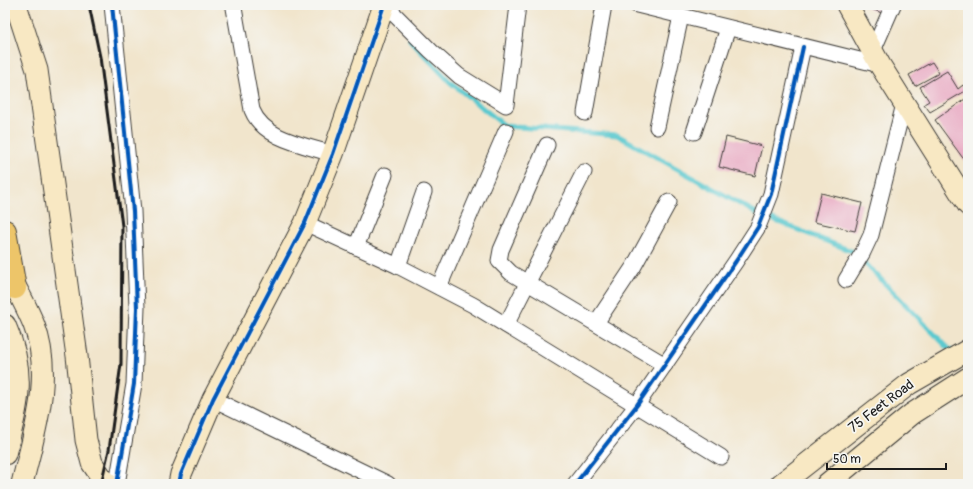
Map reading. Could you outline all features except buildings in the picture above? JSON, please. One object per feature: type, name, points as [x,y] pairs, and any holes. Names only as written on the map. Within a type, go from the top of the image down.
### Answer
[{"type":"main road","points":[[5,231],[10,278]]},
{"type":"street","points":[[16,5],[37,70],[77,356],[86,440],[92,463],[109,484]]},
{"type":"street","points":[[112,5],[137,264],[134,384],[118,484]]},
{"type":"street","points":[[179,484],[181,474],[213,399],[305,223],[333,154],[384,8],[459,76],[506,105],[518,5]]},
{"type":"street","points":[[585,113],[604,5]]},
{"type":"street","points":[[637,5],[803,47],[876,59]]},
{"type":"street","points":[[847,5],[876,59],[968,205]]},
{"type":"street","points":[[876,59],[893,5]]},
{"type":"street","points":[[234,8],[252,110],[256,121],[268,132],[333,154]]},
{"type":"street","points":[[657,127],[681,16]]},
{"type":"street","points":[[694,132],[728,28]]},
{"type":"street","points":[[575,484],[637,405],[736,261],[759,223],[771,194],[779,164],[803,47]]},
{"type":"street","points":[[846,280],[861,257],[871,235],[904,104]]},
{"type":"street","points":[[439,287],[506,131]]},
{"type":"street","points":[[546,145],[499,255],[501,265],[528,284],[665,365]]},
{"type":"street","points":[[506,325],[584,172]]},
{"type":"street","points":[[356,247],[384,175]]},
{"type":"street","points":[[398,266],[424,192]]},
{"type":"street","points":[[596,323],[634,266],[669,202]]},
{"type":"street","points":[[305,223],[398,266],[439,287],[506,325],[721,457]]},
{"type":"street","points":[[10,278],[34,326],[40,349],[42,374],[42,398],[22,484]]},
{"type":"street","points":[[5,325],[17,359],[20,379],[16,411],[5,454]]},
{"type":"street","name":"75 Feet Road","points":[[781,484],[909,384],[960,354]]},
{"type":"street","name":"75 Feet Road","points":[[827,484],[912,414],[965,379]]},
{"type":"street","points":[[213,399],[388,484]]},
{"type":"waterway","points":[[410,40],[450,82],[505,126],[617,135],[758,214],[854,252],[953,353]]},
{"type":"railway","points":[[89,5],[100,57],[122,226],[121,364],[109,450],[101,484]]},
{"type":"cycle path","points":[[112,5],[133,211],[137,308],[134,384],[117,484]]},
{"type":"cycle path","points":[[179,484],[181,474],[213,399],[305,223],[333,154],[384,5]]},
{"type":"cycle path","points":[[575,484],[637,405],[758,227],[771,194],[803,47]]}]
